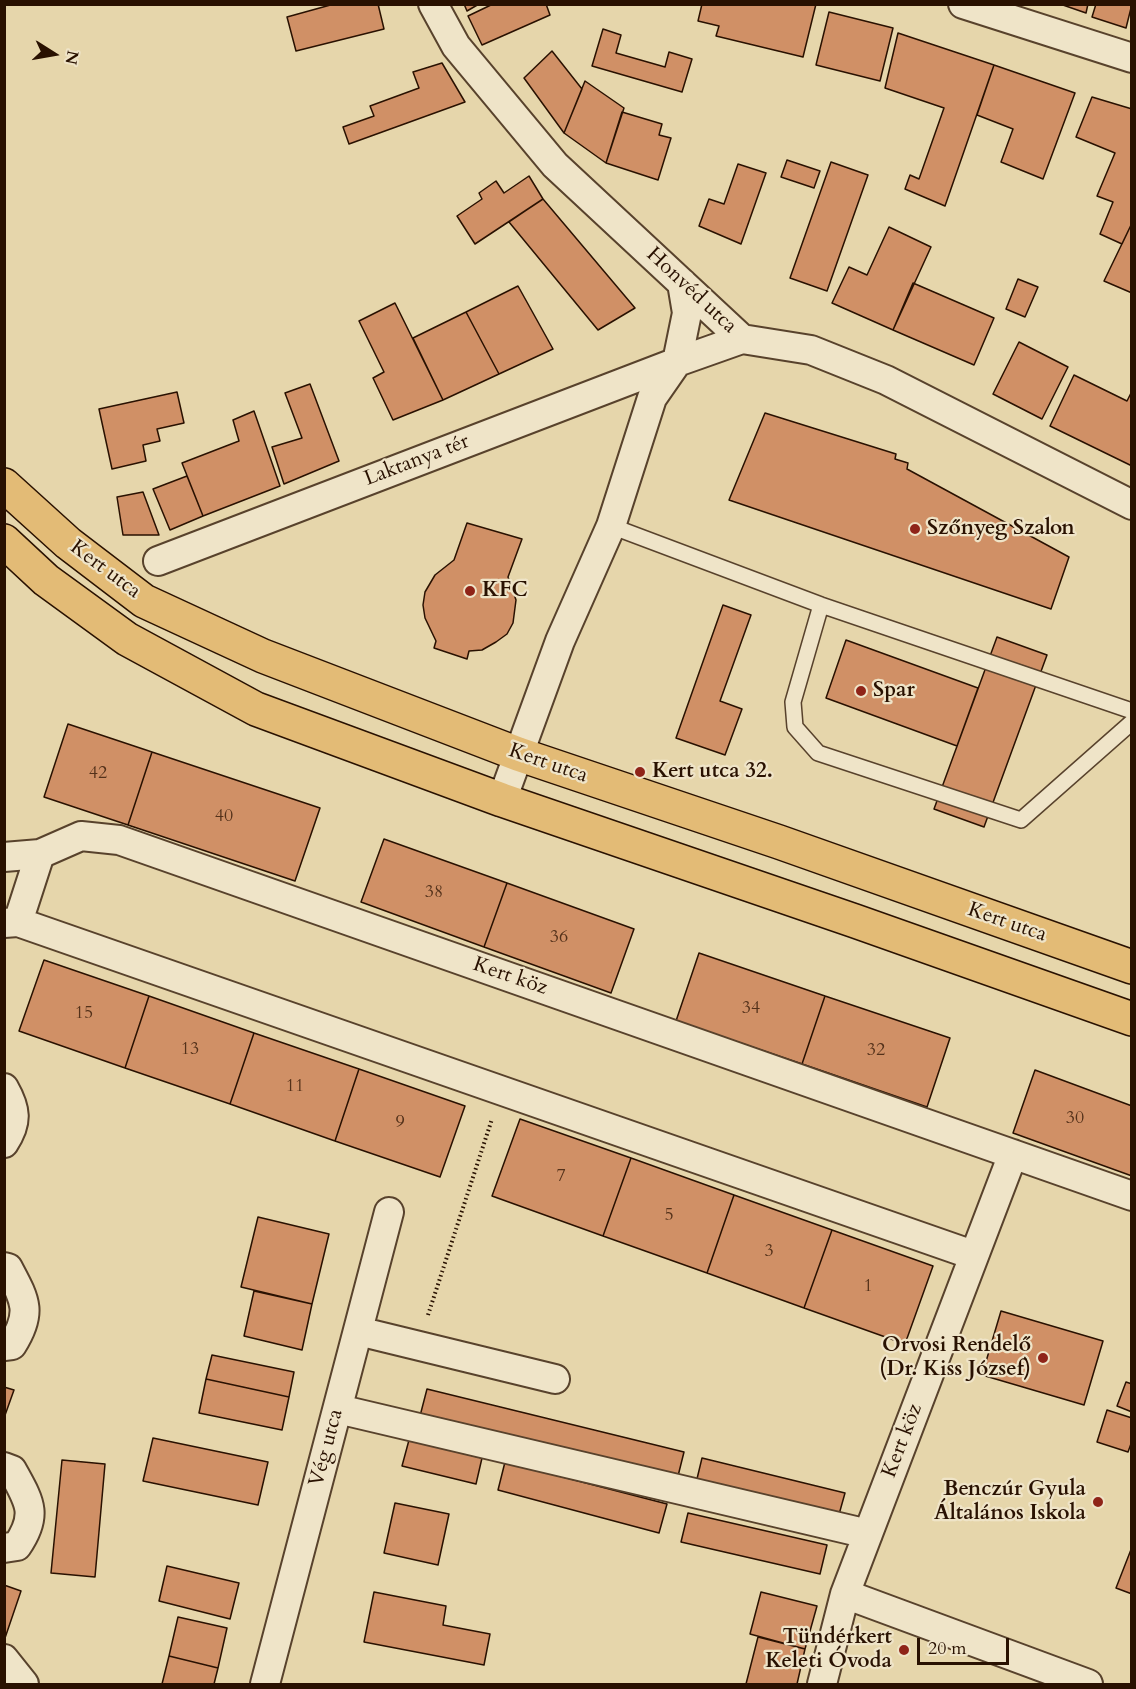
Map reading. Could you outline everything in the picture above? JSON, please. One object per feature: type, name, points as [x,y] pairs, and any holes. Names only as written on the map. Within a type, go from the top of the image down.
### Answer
[{"type":"main road","name":"Kert utca","points":[[4,485],[68,543],[144,601],[263,656],[518,754],[779,842],[1131,967]]},
{"type":"main road","name":"Kert utca","points":[[4,542],[46,580],[127,639],[256,709],[502,800],[844,917],[1131,1019]]},
{"type":"street","name":"Honvéd utca","points":[[433,4],[456,46],[555,165],[742,339],[811,350],[886,380],[1131,505]]},
{"type":"street","points":[[963,4],[1131,58]]},
{"type":"street","points":[[502,800],[560,641],[610,526],[652,398],[677,362],[687,313],[682,283]]},
{"type":"street","name":"Laktanya tér","points":[[158,561],[742,339]]},
{"type":"street","name":"Kert köz","points":[[4,857],[40,854],[81,836],[119,840],[1131,1196]]},
{"type":"street","points":[[40,854],[11,923],[501,1090],[974,1255]]},
{"type":"street","points":[[4,1088],[14,1106],[13,1131],[4,1143]]},
{"type":"street","name":"Kert köz","points":[[822,1684],[845,1594],[1013,1154]]},
{"type":"street","name":"Vég utca","points":[[265,1684],[389,1212]]},
{"type":"street","points":[[4,1267],[8,1268],[26,1302],[24,1327],[12,1345],[4,1346]]},
{"type":"street","points":[[358,1331],[555,1379]]},
{"type":"street","points":[[338,1409],[868,1534]]},
{"type":"street","points":[[4,1467],[12,1470],[31,1503],[29,1529],[17,1546],[4,1548]]},
{"type":"street","points":[[845,1594],[1088,1684]]},
{"type":"street","points":[[4,1659],[24,1684]]},
{"type":"lane","points":[[610,526],[821,606],[1131,711]]},
{"type":"lane","points":[[821,606],[793,702],[795,727],[818,753],[1021,820],[1131,722]]},
{"type":"path","points":[[428,1315],[501,1090]]},
{"type":"building","points":[[334,4],[378,4],[384,29],[296,51],[287,17]]},
{"type":"building","points":[[464,4],[479,4],[467,11]]},
{"type":"building","points":[[493,4],[546,4],[550,15],[482,45],[468,16]]},
{"type":"building","points":[[702,4],[816,4],[803,57],[716,36],[719,26],[698,21]]},
{"type":"building","points":[[1060,4],[1088,4],[1086,13]]},
{"type":"building","points":[[1096,4],[1132,4],[1126,28],[1092,17]]},
{"type":"building","points":[[829,12],[893,28],[880,81],[816,65]]},
{"type":"building","points":[[603,29],[621,35],[616,53],[665,67],[669,52],[692,59],[682,92],[592,66]]},
{"type":"building","points":[[898,33],[994,65],[945,206],[905,189],[910,175],[919,179],[944,108],[885,88]]},
{"type":"building","points":[[552,51],[582,89],[564,133],[524,78]]},
{"type":"building","points":[[442,63],[465,102],[349,144],[343,127],[374,116],[370,106],[419,88],[413,72]]},
{"type":"building","points":[[994,65],[1075,93],[1043,179],[1001,162],[1013,129],[977,115]]},
{"type":"building","points":[[585,81],[624,108],[606,163],[564,133]]},
{"type":"building","points":[[1092,97],[1132,109],[1132,223],[1122,244],[1100,234],[1113,202],[1097,196],[1115,153],[1076,137]]},
{"type":"building","points":[[622,112],[662,124],[659,135],[671,138],[658,180],[606,163]]},
{"type":"building","points":[[787,160],[820,171],[814,188],[781,177]]},
{"type":"building","points":[[831,162],[868,175],[827,291],[790,278]]},
{"type":"building","points":[[738,164],[766,173],[741,244],[699,226],[709,199],[724,204]]},
{"type":"building","points":[[529,176],[543,199],[475,244],[457,216],[482,199],[479,193],[496,181],[504,193]]},
{"type":"building","points":[[543,199],[635,308],[598,330],[509,222]]},
{"type":"building","points":[[1132,223],[1132,293],[1104,281]]},
{"type":"building","points":[[889,227],[931,247],[893,330],[832,303],[849,267],[867,275]]},
{"type":"building","points":[[1018,279],[1038,287],[1025,317],[1006,309]]},
{"type":"building","points":[[913,283],[994,318],[974,365],[893,330]]},
{"type":"building","points":[[518,286],[553,349],[499,374],[466,312]]},
{"type":"building","points":[[395,303],[443,400],[393,420],[373,378],[384,372],[359,321]]},
{"type":"building","points":[[466,312],[499,374],[443,400],[413,338]]},
{"type":"building","points":[[1019,342],[1068,367],[1042,419],[993,394]]},
{"type":"building","points":[[1074,375],[1127,401],[1132,391],[1132,466],[1050,426]]},
{"type":"building","points":[[310,384],[339,461],[284,484],[272,447],[302,438],[285,393]]},
{"type":"building","points":[[177,392],[184,423],[157,429],[160,441],[143,445],[146,461],[112,469],[99,409]]},
{"type":"building","points":[[254,411],[280,486],[203,516],[182,463],[239,441],[233,420]]},
{"type":"building","name":"Szőnyeg Szalon","points":[[765,413],[896,454],[895,459],[908,463],[907,469],[1069,557],[1051,609],[729,500]]},
{"type":"building","points":[[187,476],[203,516],[170,530],[153,489]]},
{"type":"building","points":[[143,492],[159,535],[123,535],[117,497]]},
{"type":"building","name":"KFC","points":[[467,523],[522,539],[508,577],[516,600],[513,623],[507,634],[496,642],[482,650],[469,651],[467,659],[434,648],[436,641],[425,618],[423,605],[425,592],[435,575],[454,560]]},
{"type":"building","points":[[723,605],[751,615],[720,701],[742,709],[725,755],[676,738]]},
{"type":"building","points":[[997,637],[1047,655],[984,827],[934,809]]},
{"type":"building","points":[[846,640],[978,688],[957,746],[826,698]]},
{"type":"building","points":[[68,724],[152,752],[128,825],[44,797]]},
{"type":"building","points":[[152,752],[320,808],[295,881],[128,825]]},
{"type":"building","points":[[384,839],[507,883],[484,947],[361,902]]},
{"type":"building","points":[[507,883],[634,929],[611,993],[484,947]]},
{"type":"building","points":[[699,953],[825,996],[802,1064],[676,1021]]},
{"type":"building","points":[[44,960],[149,996],[125,1068],[19,1031]]},
{"type":"building","points":[[149,996],[254,1033],[230,1104],[125,1068]]},
{"type":"building","points":[[825,996],[950,1038],[927,1107],[802,1064]]},
{"type":"building","points":[[254,1033],[359,1069],[335,1141],[230,1104]]},
{"type":"building","points":[[359,1069],[465,1106],[440,1177],[335,1141]]},
{"type":"building","points":[[1035,1070],[1132,1106],[1132,1176],[1013,1133]]},
{"type":"building","points":[[520,1119],[631,1158],[603,1236],[492,1196]]},
{"type":"building","points":[[631,1158],[734,1195],[707,1273],[603,1236]]},
{"type":"building","points":[[734,1195],[832,1230],[804,1308],[707,1273]]},
{"type":"building","points":[[258,1217],[329,1234],[312,1304],[241,1287]]},
{"type":"building","points":[[832,1230],[933,1266],[905,1344],[804,1308]]},
{"type":"building","points":[[254,1291],[312,1304],[302,1350],[244,1336]]},
{"type":"building","name":"Orvosi Rendelő (Dr. Kiss József)","points":[[1001,1311],[1103,1341],[1084,1405],[982,1375]]},
{"type":"building","points":[[212,1355],[294,1372],[289,1397],[206,1379]]},
{"type":"building","points":[[206,1379],[289,1397],[282,1430],[199,1413]]},
{"type":"building","points":[[1126,1382],[1132,1384],[1132,1412],[1117,1406]]},
{"type":"building","points":[[4,1387],[14,1390],[4,1418]]},
{"type":"building","points":[[427,1389],[684,1452],[677,1480],[420,1416]]},
{"type":"building","points":[[1107,1410],[1132,1418],[1132,1441],[1128,1452],[1097,1442]]},
{"type":"building","points":[[153,1438],[268,1462],[258,1505],[143,1481]]},
{"type":"building","points":[[409,1440],[482,1458],[476,1484],[402,1466]]},
{"type":"building","points":[[702,1458],[845,1493],[838,1518],[696,1483]]},
{"type":"building","points":[[62,1460],[105,1464],[95,1577],[51,1573]]},
{"type":"building","points":[[505,1462],[667,1504],[659,1533],[498,1490]]},
{"type":"building","points":[[395,1503],[449,1514],[438,1565],[384,1553]]},
{"type":"building","points":[[688,1513],[827,1545],[820,1574],[681,1542]]},
{"type":"building","points":[[1132,1547],[1132,1594],[1116,1588]]},
{"type":"building","points":[[167,1566],[239,1583],[230,1619],[159,1601]]},
{"type":"building","points":[[4,1585],[21,1591],[5,1638],[4,1637]]},
{"type":"building","points":[[374,1592],[446,1606],[443,1625],[490,1634],[484,1665],[364,1642]]},
{"type":"building","points":[[761,1592],[817,1606],[805,1649],[750,1634]]},
{"type":"building","points":[[178,1617],[227,1628],[218,1668],[169,1656]]},
{"type":"building","points":[[758,1637],[805,1649],[797,1684],[746,1684]]},
{"type":"building","points":[[169,1656],[218,1668],[214,1684],[162,1684]]},
{"type":"place","name":"Szőnyeg Szalon","points":[[915,529]]},
{"type":"place","name":"KFC","points":[[470,591]]},
{"type":"place","name":"Spar","points":[[861,691]]},
{"type":"place","name":"Kert utca 32.","points":[[640,772]]},
{"type":"place","name":"Orvosi Rendelő (Dr. Kiss József)","points":[[1043,1358]]},
{"type":"place","name":"Benczúr Gyula Általános Iskola","points":[[1098,1502]]},
{"type":"place","name":"Tündérkert Keleti Óvoda","points":[[904,1650]]}]
